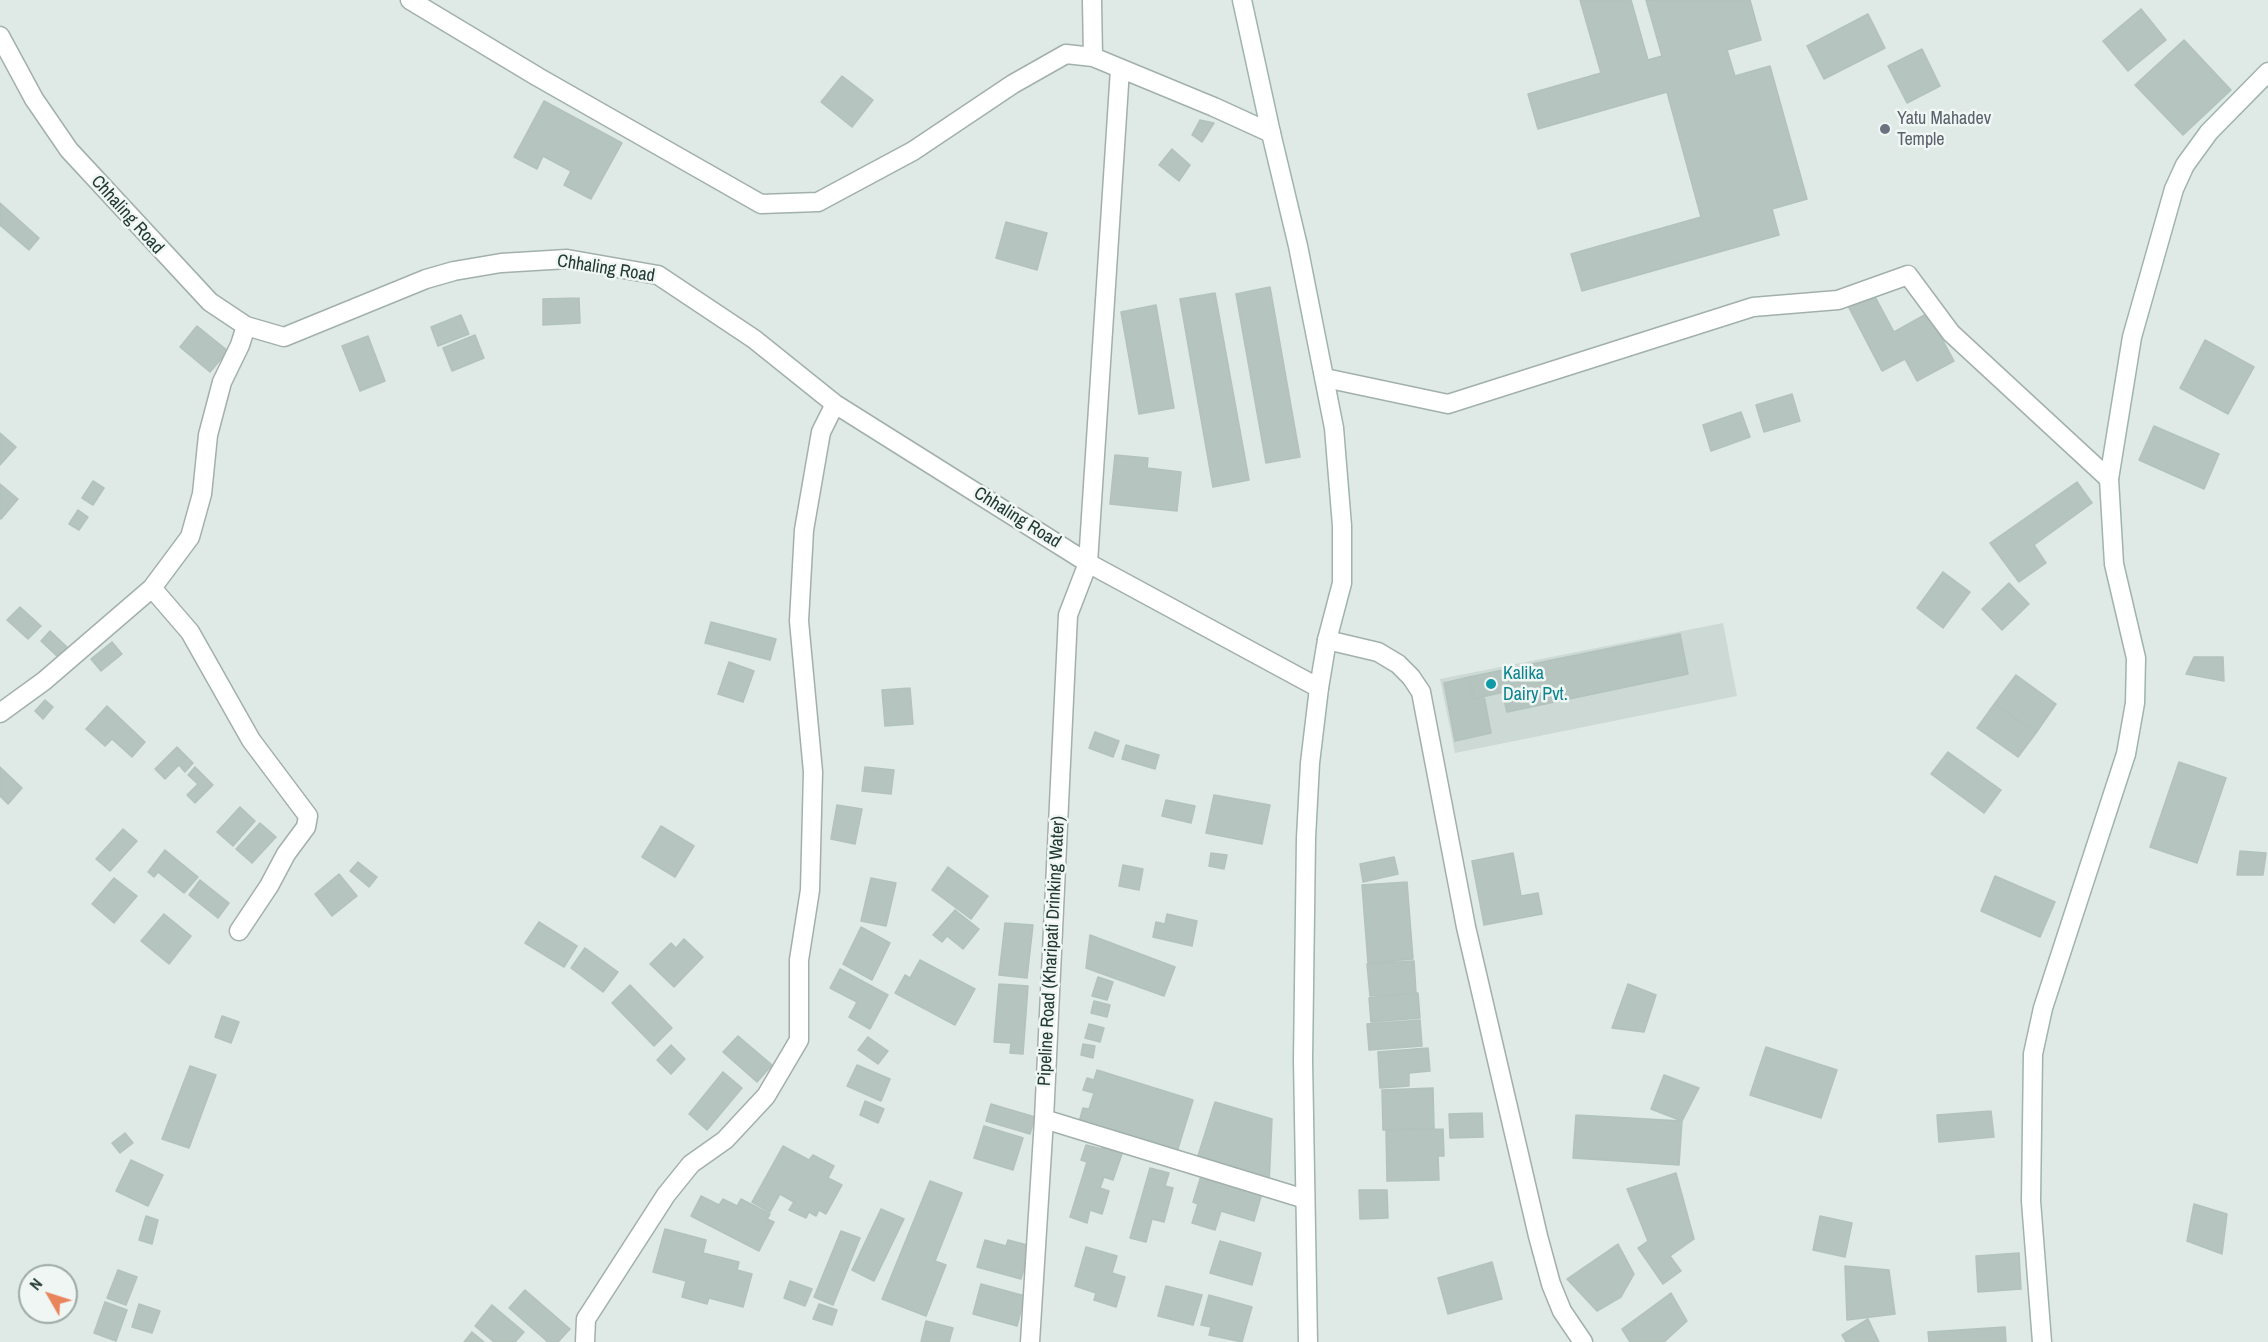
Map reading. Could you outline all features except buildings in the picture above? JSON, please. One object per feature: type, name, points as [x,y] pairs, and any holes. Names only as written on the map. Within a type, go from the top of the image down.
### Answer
[{"type":"street","points":[[410,0],[538,77],[760,204],[818,202],[913,151],[1013,84],[1066,54],[1092,57],[1271,133]]},
{"type":"street","points":[[1092,0],[1092,57]]},
{"type":"street","points":[[1242,0],[1298,246],[1334,428],[1342,526],[1342,583],[1327,640],[1319,688],[1310,763],[1306,838],[1303,1060],[1308,1342]]},
{"type":"street","name":"Chhaling Road","points":[[0,36],[34,99],[69,150],[210,302],[246,326],[284,337],[426,279],[454,271],[501,263],[567,259],[658,275],[754,339],[835,404],[1088,563],[1319,688]]},
{"type":"street","name":"Pipeline Road (Kharipati Drinking Water)","points":[[1030,1342],[1044,1119],[1068,615],[1088,563],[1120,69]]},
{"type":"street","points":[[2042,1342],[2031,1201],[2033,1054],[2043,1008],[2126,754],[2135,703],[2136,658],[2114,564],[2109,479],[2132,337],[2174,189],[2185,165],[2209,132],[2268,72]]},
{"type":"street","points":[[1324,378],[1448,404],[1753,307],[1838,300],[1908,275],[1951,333],[2109,479]]},
{"type":"street","points":[[0,713],[44,681],[152,588],[190,537],[202,494],[208,435],[222,382],[240,345],[246,326]]},
{"type":"street","points":[[585,1342],[586,1319],[666,1195],[691,1164],[725,1140],[766,1096],[799,1040],[799,960],[810,890],[813,772],[799,621],[802,552],[821,432],[835,404]]},
{"type":"street","points":[[152,588],[190,632],[251,740],[308,816],[306,827],[286,854],[269,886],[239,932]]},
{"type":"street","points":[[1327,640],[1378,652],[1398,664],[1421,692],[1466,927],[1538,1236],[1551,1284],[1562,1311],[1583,1342]]},
{"type":"street","points":[[1044,1119],[1305,1199]]},
{"type":"shaded area","name":"Kalika Dairy Pvt.","points":[[1723,623],[1737,696],[1455,753],[1440,679]]},
{"type":"place","name":"Yatu Mahadev Temple","points":[[1885,129]]},
{"type":"place","name":"Kalika Dairy Pvt.","points":[[1491,684]]}]
